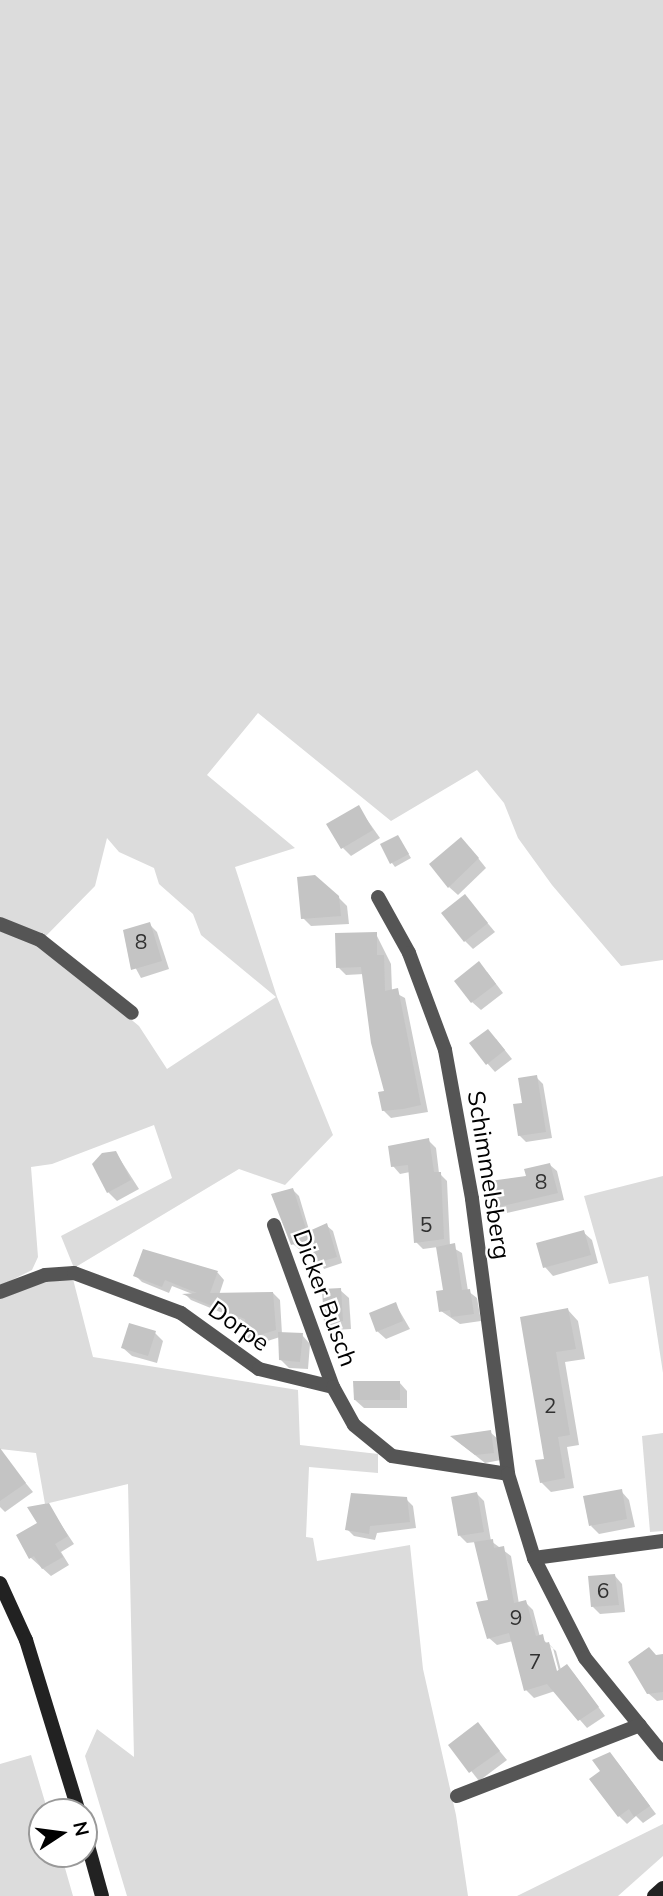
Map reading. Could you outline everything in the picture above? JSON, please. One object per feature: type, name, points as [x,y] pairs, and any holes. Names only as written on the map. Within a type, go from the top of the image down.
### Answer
[{"type":"main road","points":[[0,1583],[26,1640],[75,1798]]},
{"type":"main road","points":[[94,1868],[102,1896]]},
{"type":"main road","points":[[654,1896],[663,1888]]},
{"type":"street","name":"Schimmelsberg","points":[[378,897],[409,953],[445,1050],[472,1199],[508,1474]]},
{"type":"street","points":[[0,924],[40,940],[132,1013]]},
{"type":"street","name":"Dicker Busch","points":[[274,1225],[333,1387]]},
{"type":"street","name":"Dorpe","points":[[0,1292],[45,1275],[74,1273],[181,1313],[260,1369],[333,1387]]},
{"type":"street","points":[[333,1387],[354,1424],[392,1456],[508,1474],[534,1558],[584,1658],[663,1754]]},
{"type":"street","points":[[534,1558],[663,1541]]},
{"type":"street","points":[[457,1796],[639,1726]]},
{"type":"shaded area","points":[[0,0],[663,0],[663,960],[621,966],[552,885],[518,838],[504,803],[477,770],[391,821],[258,713],[207,775],[295,848],[235,867],[277,997],[333,1135],[285,1185],[239,1169],[74,1268],[61,1236],[172,1178],[154,1125],[52,1164],[31,1167],[38,1257],[32,1270],[0,1286],[0,927],[37,942],[139,1026],[167,1069],[276,997],[201,935],[193,914],[159,884],[154,868],[119,852],[107,838],[95,886],[43,939],[0,920]]},
{"type":"shaded area","points":[[663,1176],[663,1373],[648,1276],[609,1284],[584,1196]]},
{"type":"shaded area","points":[[73,1279],[93,1357],[298,1390],[300,1445],[378,1454],[378,1473],[309,1467],[306,1537],[313,1538],[317,1561],[410,1545],[423,1669],[456,1815],[468,1896],[127,1896],[85,1756],[97,1729],[134,1757],[128,1484],[45,1504],[36,1453],[0,1449],[0,1296],[45,1282]]},
{"type":"shaded area","points":[[663,1433],[663,1531],[650,1532],[642,1436]]},
{"type":"shaded area","points":[[31,1755],[44,1798],[28,1798],[28,1868],[65,1868],[73,1896],[0,1896],[0,1764]]},
{"type":"shaded area","points":[[663,1824],[663,1856],[618,1896],[517,1896]]},
{"type":"building","points":[[359,805],[373,830],[341,849],[326,824]]},
{"type":"building","points":[[398,835],[409,854],[390,864],[380,844]]},
{"type":"building","points":[[461,837],[479,858],[448,888],[429,864]]},
{"type":"building","points":[[315,875],[339,896],[341,916],[301,919],[297,877]]},
{"type":"building","points":[[465,894],[488,923],[464,942],[441,913]]},
{"type":"building","points":[[150,922],[162,961],[131,970],[123,930]]},
{"type":"building","points":[[377,932],[377,955],[384,955],[385,991],[398,988],[421,1105],[382,1111],[378,1092],[384,1091],[371,1043],[361,967],[336,968],[335,933]]},
{"type":"building","points":[[479,961],[496,984],[471,1003],[454,981]]},
{"type":"building","points":[[488,1029],[505,1050],[486,1065],[469,1043]]},
{"type":"building","points":[[537,1075],[546,1132],[518,1136],[513,1104],[522,1103],[518,1078]]},
{"type":"building","points":[[429,1138],[434,1172],[441,1172],[444,1239],[414,1243],[408,1165],[391,1167],[388,1146]]},
{"type":"building","points":[[116,1151],[131,1180],[107,1193],[92,1164],[102,1153]]},
{"type":"building","points":[[550,1163],[558,1193],[494,1208],[490,1181],[526,1176],[524,1169]]},
{"type":"building","points":[[293,1188],[307,1232],[327,1223],[337,1257],[316,1263],[309,1240],[291,1245],[271,1194]]},
{"type":"building","points":[[584,1230],[591,1255],[543,1268],[536,1243]]},
{"type":"building","points":[[455,1243],[462,1290],[470,1289],[474,1314],[451,1317],[450,1310],[439,1312],[436,1291],[443,1290],[436,1247]]},
{"type":"building","points":[[143,1249],[218,1271],[210,1293],[273,1292],[276,1330],[247,1339],[245,1319],[182,1294],[197,1293],[165,1280],[162,1287],[133,1276]]},
{"type":"building","points":[[341,1288],[343,1321],[324,1322],[322,1289]]},
{"type":"building","points":[[396,1302],[403,1321],[376,1332],[369,1313]]},
{"type":"building","points":[[568,1308],[576,1349],[556,1352],[570,1435],[558,1437],[565,1478],[540,1483],[535,1460],[544,1459],[520,1317]]},
{"type":"building","points":[[129,1323],[156,1331],[148,1356],[121,1348]]},
{"type":"building","points":[[278,1332],[303,1333],[300,1362],[279,1360]]},
{"type":"building","points":[[353,1381],[400,1381],[400,1400],[354,1400]]},
{"type":"building","points":[[491,1430],[494,1453],[475,1455],[450,1436]]},
{"type":"building","points":[[0,1448],[26,1483],[0,1501]]},
{"type":"building","points":[[622,1489],[627,1519],[589,1526],[583,1496]]},
{"type":"building","points":[[477,1492],[484,1532],[458,1536],[451,1497]]},
{"type":"building","points":[[351,1493],[407,1497],[410,1522],[370,1526],[369,1534],[345,1530]]},
{"type":"building","points":[[49,1503],[68,1536],[55,1544],[63,1557],[42,1569],[34,1556],[29,1559],[16,1535],[37,1523],[27,1507]]},
{"type":"building","points":[[493,1539],[494,1548],[504,1546],[514,1603],[526,1600],[536,1636],[543,1634],[545,1643],[549,1642],[557,1671],[567,1664],[599,1707],[578,1721],[547,1684],[524,1691],[509,1633],[487,1639],[476,1602],[488,1600],[474,1542]]},
{"type":"building","points":[[615,1574],[619,1605],[591,1607],[588,1576]]},
{"type":"building","points":[[649,1647],[656,1655],[663,1654],[663,1692],[647,1694],[628,1662]]},
{"type":"building","points":[[478,1722],[500,1751],[469,1773],[448,1745]]},
{"type":"building","points":[[610,1752],[650,1806],[634,1817],[629,1809],[618,1817],[589,1779],[600,1771],[592,1760]]}]
